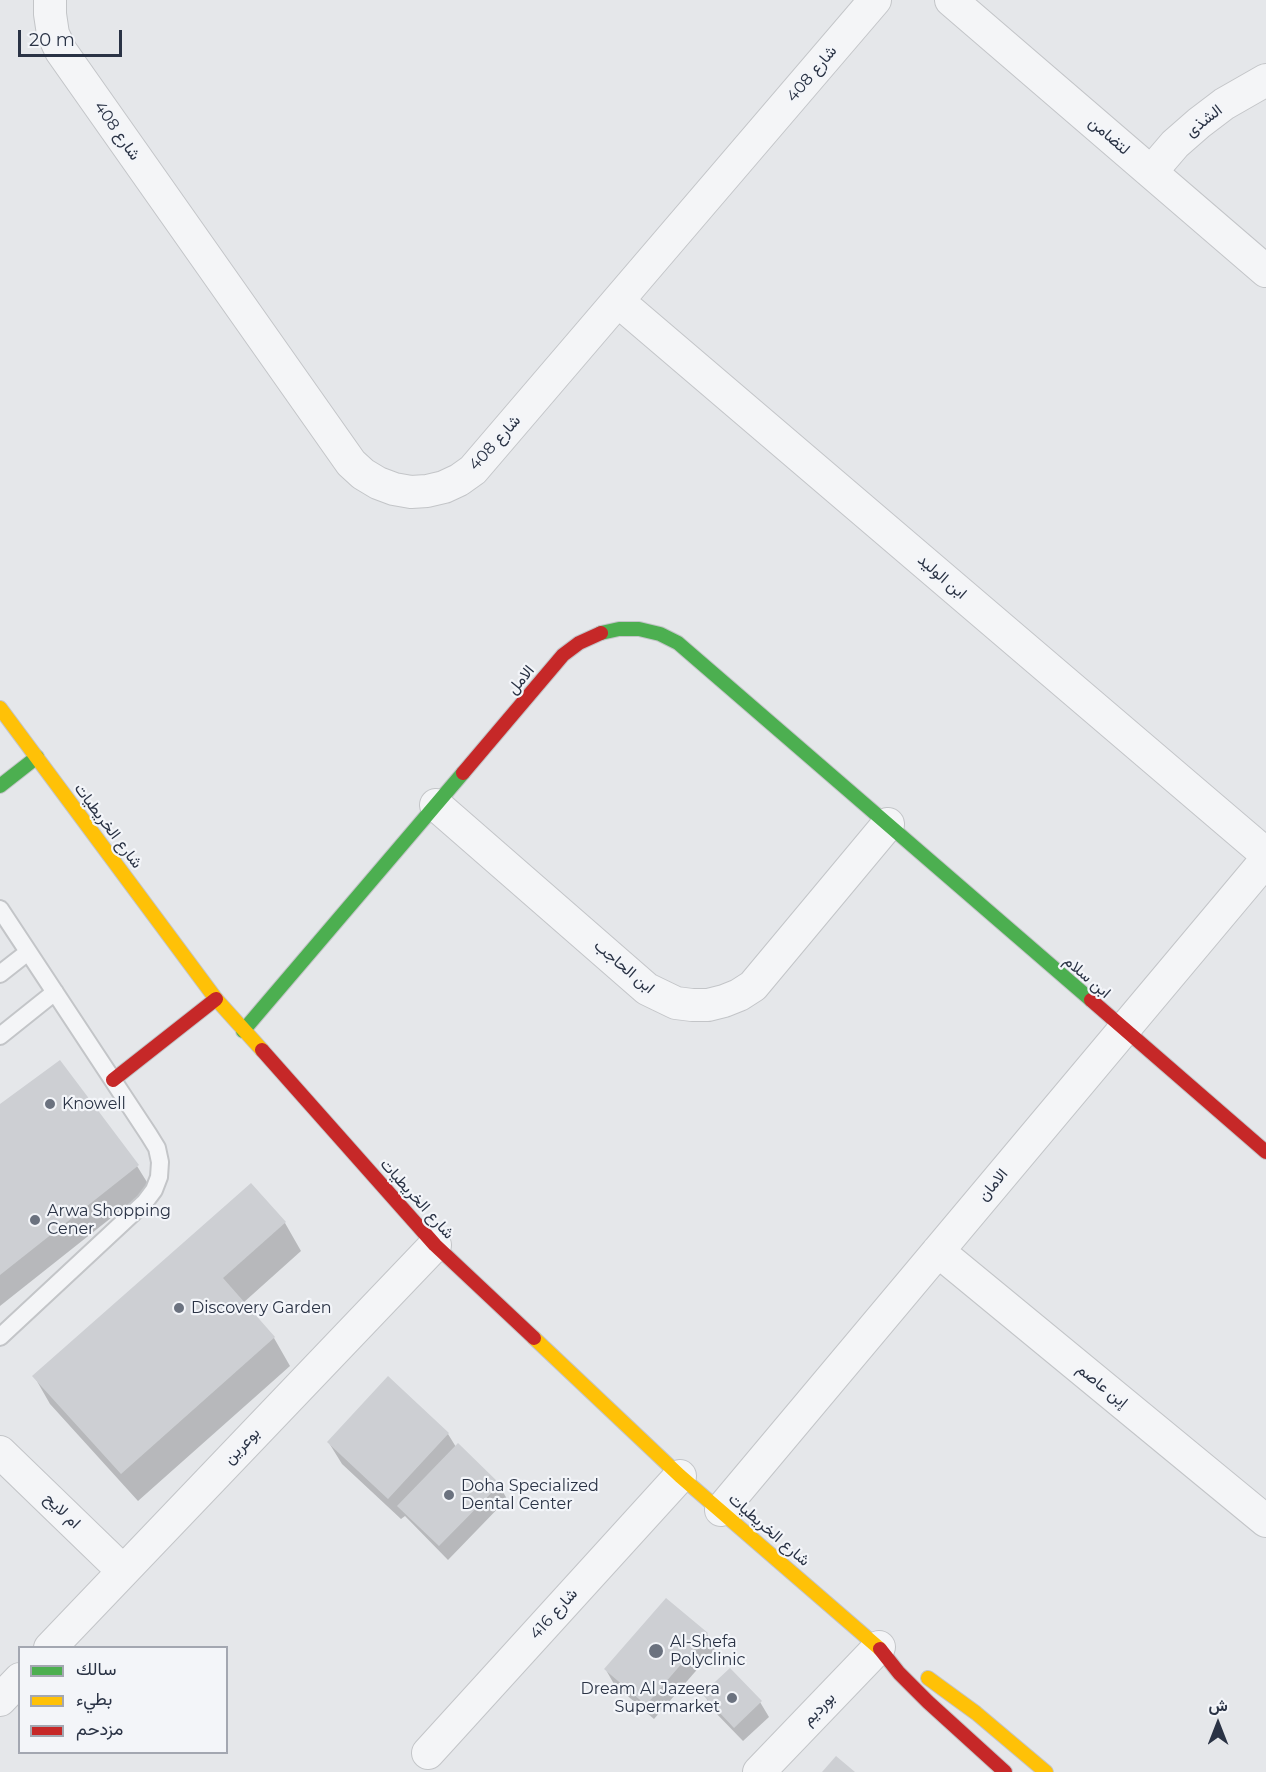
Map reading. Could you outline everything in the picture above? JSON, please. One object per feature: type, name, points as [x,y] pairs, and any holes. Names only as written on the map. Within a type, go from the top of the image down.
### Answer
[{"type":"street","name":"شارع 408","points":[[50,0],[53,34],[61,51],[351,463],[378,483],[393,489],[411,492],[427,491],[459,480],[484,457],[875,0]]},
{"type":"street","name":"لتضامن","points":[[951,0],[1266,271]]},
{"type":"street","name":"الشذى","points":[[1151,172],[1175,144],[1199,123],[1242,93],[1266,80]]},
{"type":"street","name":"ابن الوليد","points":[[618,300],[1266,854]]},
{"type":"street","name":"الامل","points":[[243,1031],[563,655],[579,643],[599,633],[639,630],[660,634],[678,643],[888,824]]},
{"type":"street","name":"شارع الخريطيات","points":[[0,708],[216,999],[435,1245],[680,1476],[879,1647],[899,1673],[928,1702],[1005,1772]]},
{"type":"street","points":[[0,786],[37,757]]},
{"type":"street","name":"ابن الحاجب","points":[[436,804],[647,989],[676,1003],[692,1005],[708,1005],[724,1001],[740,995],[753,986],[888,824]]},
{"type":"street","name":"ابن سلام","points":[[888,824],[1266,1152]]},
{"type":"street","name":"الامان","points":[[721,1510],[1266,860]]},
{"type":"street","points":[[113,1080],[216,999]]},
{"type":"street","name":"بوعرين","points":[[51,1646],[435,1245]]},
{"type":"street","name":"إبن عاصم","points":[[938,1251],[1266,1521]]},
{"type":"street","name":"ام لايح","points":[[0,1452],[123,1571]]},
{"type":"street","name":"شارع 416","points":[[428,1753],[680,1476]]},
{"type":"street","name":"شارع الخريطيات","points":[[879,1647],[911,1665],[976,1713],[1046,1772]]},
{"type":"street","name":"بورديم","points":[[759,1772],[879,1647]]},
{"type":"street","points":[[0,1700],[18,1681]]},
{"type":"lane","points":[[0,909],[157,1148],[160,1162],[159,1177],[154,1191],[146,1202],[0,1337]]},
{"type":"lane","points":[[0,974],[28,952]]},
{"type":"lane","points":[[0,1036],[55,992]]},
{"type":"building","name":"Arwa Shopping Cener","points":[[60,1060],[139,1165],[0,1275],[0,1104]]},
{"type":"building","name":"Discovery Garden","points":[[251,1183],[286,1222],[223,1278],[275,1337],[121,1474],[32,1376]]},
{"type":"building","points":[[388,1376],[449,1433],[388,1499],[327,1442]]},
{"type":"building","name":"Doha Specialized Dental Center","points":[[458,1443],[500,1484],[439,1546],[397,1506]]},
{"type":"building","name":"Al-Shefa Polyclinic","points":[[666,1598],[708,1633],[646,1705],[604,1669]]},
{"type":"building","name":"Dream Al Jazeera Supermarket","points":[[730,1668],[762,1701],[734,1728],[702,1694]]},
{"type":"building","points":[[836,1756],[855,1772],[822,1772]]},
{"type":"traffic: fast","points":[[601,633],[619,629],[639,629],[660,634],[678,643],[1091,1000]]},
{"type":"traffic: fast","points":[[0,786],[37,757]]},
{"type":"traffic: fast","points":[[243,1031],[463,773]]},
{"type":"traffic: slow","points":[[0,708],[216,999],[262,1050]]},
{"type":"traffic: slow","points":[[534,1338],[680,1476],[880,1649]]},
{"type":"traffic: slow","points":[[928,1678],[976,1713],[1046,1772]]},
{"type":"traffic: jam","points":[[463,773],[563,655],[579,643],[601,633]]},
{"type":"traffic: jam","points":[[113,1080],[216,999]]},
{"type":"traffic: jam","points":[[1091,1000],[1266,1152]]},
{"type":"traffic: jam","points":[[262,1050],[435,1245],[534,1338]]},
{"type":"traffic: jam","points":[[880,1649],[899,1673],[928,1702],[1005,1772]]},
{"type":"place","name":"Knowell","points":[[50,1104]]},
{"type":"place","name":"Arwa Shopping Cener","points":[[35,1220]]},
{"type":"place","name":"Discovery Garden","points":[[179,1308]]},
{"type":"place","name":"Doha Specialized Dental Center","points":[[449,1495]]},
{"type":"place","name":"Al-Shefa Polyclinic","points":[[656,1651]]},
{"type":"place","name":"Dream Al Jazeera Supermarket","points":[[732,1698]]}]
